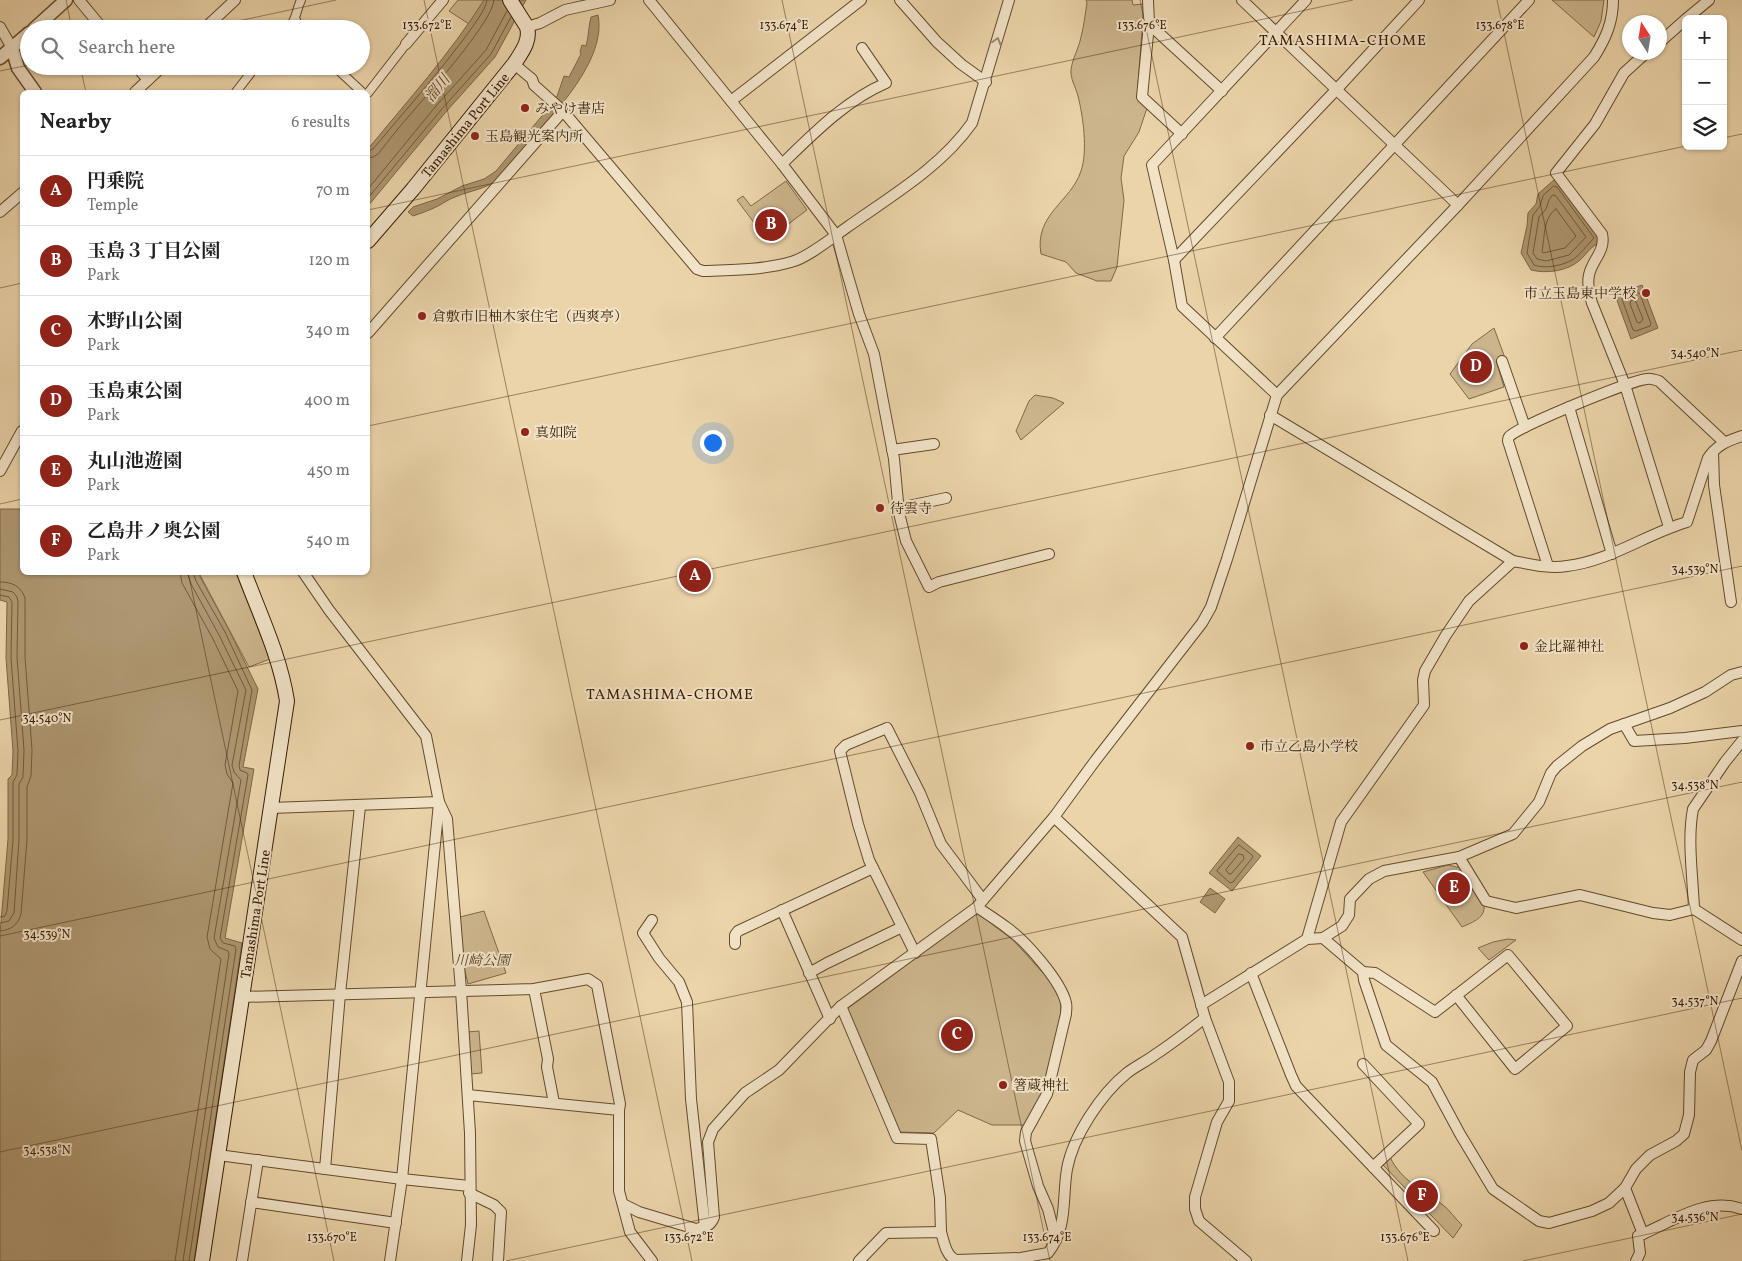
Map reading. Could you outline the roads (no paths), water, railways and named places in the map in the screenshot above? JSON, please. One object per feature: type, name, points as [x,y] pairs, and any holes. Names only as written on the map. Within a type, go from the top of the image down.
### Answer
[{"type":"main road","points":[[510,0],[525,23]]},
{"type":"main road","name":"Tamashima Port Line","points":[[370,239],[414,189],[514,64],[526,44],[528,31],[525,23]]},
{"type":"main road","name":"Tamashima Port Line","points":[[202,1261],[288,701],[277,658],[245,575]]},
{"type":"street","points":[[44,20],[66,0]]},
{"type":"street","points":[[78,0],[95,20]]},
{"type":"street","points":[[214,20],[235,0]]},
{"type":"street","points":[[296,20],[300,0]]},
{"type":"street","points":[[370,90],[443,0]]},
{"type":"street","points":[[525,23],[540,23],[565,10],[610,0]]},
{"type":"street","points":[[649,0],[782,164],[836,235],[874,354],[892,450],[899,508],[906,541],[929,587],[939,582],[1049,554]]},
{"type":"street","points":[[731,101],[860,0]]},
{"type":"street","points":[[900,0],[936,42],[961,64],[986,82]]},
{"type":"street","points":[[514,64],[532,79],[534,85],[563,111],[697,269],[715,271],[768,267],[793,262],[836,235],[928,170],[963,136],[972,123],[986,82],[1009,0]]},
{"type":"street","points":[[1148,0],[1149,24],[1142,97],[1182,134]]},
{"type":"street","points":[[1242,0],[1458,205]]},
{"type":"street","points":[[1277,395],[1182,306],[1174,260],[1152,165],[1306,0]]},
{"type":"street","points":[[1174,260],[1419,0]]},
{"type":"street","points":[[1215,338],[1529,0]]},
{"type":"street","points":[[623,1204],[640,1212],[696,1229],[712,1223],[714,1217],[708,1142],[713,1129],[745,1093],[779,1070],[842,1006],[915,954],[980,904],[1054,817],[1202,623],[1211,607],[1277,395],[1458,205],[1594,56],[1610,26],[1613,0]]},
{"type":"street","points":[[1691,15],[1709,0]]},
{"type":"street","points":[[1667,36],[1682,23]]},
{"type":"street","points":[[1149,24],[1222,90]]},
{"type":"street","points":[[0,27],[12,48],[20,71]]},
{"type":"street","points":[[0,58],[20,41]]},
{"type":"street","points":[[782,164],[823,124],[871,89],[886,82],[862,48]]},
{"type":"street","points":[[1638,60],[1624,73],[1595,124],[1556,173],[1602,234],[1604,240],[1590,271],[1588,284],[1592,302],[1625,385],[1669,527]]},
{"type":"street","points":[[23,75],[34,90]]},
{"type":"street","points":[[144,75],[148,80]]},
{"type":"street","points":[[138,90],[153,75]]},
{"type":"street","points":[[238,90],[249,75]]},
{"type":"street","points":[[344,75],[360,90]]},
{"type":"street","points":[[370,331],[563,111]]},
{"type":"street","points":[[0,212],[20,195]]},
{"type":"street","points":[[1502,361],[1525,427]]},
{"type":"street","points":[[1548,566],[1508,441],[1509,436],[1569,407],[1647,378],[1659,381],[1724,442]]},
{"type":"street","points":[[1569,407],[1612,554]]},
{"type":"street","points":[[1270,416],[1513,561],[1566,567],[1612,554],[1669,527],[1687,522],[1708,458],[1724,442],[1742,436]]},
{"type":"street","points":[[0,471],[20,435]]},
{"type":"street","points":[[892,450],[934,444]]},
{"type":"street","points":[[1713,451],[1714,485],[1732,602]]},
{"type":"street","points":[[899,508],[946,498]]},
{"type":"street","points":[[1307,939],[1342,822],[1424,705],[1423,680],[1425,671],[1446,635],[1469,601],[1513,561]]},
{"type":"street","points":[[305,575],[329,610],[426,736],[439,802],[446,819],[462,990],[470,1133],[470,1225],[467,1261]]},
{"type":"street","points":[[1201,1004],[1307,939],[1323,938],[1342,926],[1349,915],[1350,899],[1369,879],[1384,871],[1459,857],[1513,834],[1539,802],[1551,773],[1556,766],[1572,753],[1610,729],[1670,708],[1705,692],[1731,675],[1742,672]]},
{"type":"street","points":[[1624,724],[1634,741],[1742,732]]},
{"type":"street","points":[[915,954],[873,868],[858,824],[840,751],[846,745],[886,728],[920,793],[941,844],[980,904],[1026,944],[1046,969],[1063,994],[1067,1004],[1047,1094],[1026,1132],[1025,1140],[1038,1186],[1048,1209],[1056,1240]]},
{"type":"street","points":[[1694,909],[1691,842],[1693,809],[1725,762],[1742,741]]},
{"type":"street","points":[[271,808],[439,802]]},
{"type":"street","points":[[390,1261],[402,1179],[439,802]]},
{"type":"street","points":[[325,1169],[340,994],[360,806]]},
{"type":"street","points":[[1054,817],[1182,937],[1205,1018],[1229,1082],[1230,1101],[1217,1122],[1195,1197],[1195,1209],[1199,1221],[1246,1261]]},
{"type":"street","points":[[1459,857],[1486,901],[1516,908],[1580,895],[1653,913],[1670,915],[1694,909],[1742,940]]},
{"type":"street","points":[[735,944],[735,935],[738,931],[873,868]]},
{"type":"street","points":[[782,910],[830,1019]]},
{"type":"street","points":[[652,920],[642,933],[679,982],[687,1002],[691,1099],[705,1227]]},
{"type":"street","points":[[809,974],[827,963],[902,927]]},
{"type":"street","points":[[1323,938],[1363,972],[1375,973],[1435,1012],[1508,955],[1567,1026],[1515,1069],[1456,996]]},
{"type":"street","points":[[1363,972],[1386,1045],[1432,1082],[1460,1134],[1494,1189],[1539,1222],[1549,1222],[1592,1211],[1609,1203],[1625,1188],[1636,1169],[1650,1155],[1684,1134],[1689,1115],[1690,1072],[1693,1060],[1706,1050],[1711,1041],[1742,961]]},
{"type":"street","points":[[1251,973],[1296,1086],[1434,1231]]},
{"type":"street","points":[[242,997],[534,989],[588,979],[597,985],[620,1104],[619,1191],[630,1232],[652,1261]]},
{"type":"street","points":[[534,989],[548,1059],[547,1067],[554,1103]]},
{"type":"street","points":[[842,1006],[897,1138],[931,1139],[940,1198],[941,1232],[948,1254],[956,1260],[1048,1257],[1063,1218],[1067,1168],[1074,1144],[1089,1117],[1105,1096],[1127,1074],[1205,1018]]},
{"type":"street","points":[[1363,1064],[1419,1124],[1373,1167]]},
{"type":"street","points":[[468,1095],[619,1110]]},
{"type":"street","points":[[218,1155],[402,1179],[469,1190],[494,1205],[501,1212],[498,1261]]},
{"type":"street","points":[[242,1261],[258,1160]]},
{"type":"street","points":[[1625,1188],[1643,1234]]},
{"type":"street","points":[[251,1202],[396,1223]]},
{"type":"street","points":[[1636,1261],[1640,1253],[1638,1236],[1695,1210],[1709,1206],[1723,1205],[1742,1209]]},
{"type":"street","points":[[859,1261],[886,1233],[941,1232]]},
{"type":"water","name":"溜川","points":[[484,0],[526,0],[495,57],[445,113],[370,204],[370,147],[443,58]]},
{"type":"water","points":[[598,15],[599,32],[587,67],[564,102],[506,171],[496,181],[482,188],[453,198],[413,216],[408,212],[413,207],[437,199],[462,186],[484,179],[496,171],[556,99],[564,76],[569,77],[581,54],[582,45],[586,46],[591,17]]},
{"type":"water","points":[[1555,179],[1600,236],[1601,243],[1592,247],[1580,260],[1570,267],[1550,271],[1531,270],[1521,253],[1528,213],[1536,204],[1538,194]]},
{"type":"water","points":[[1642,285],[1658,328],[1631,339],[1615,295]]},
{"type":"water","points":[[0,509],[20,509],[20,575],[199,575],[258,689],[243,767],[254,769],[225,938],[242,943],[194,1261],[0,1261],[0,934],[8,839],[8,779],[12,775],[13,751],[6,658],[7,602],[0,600]]},
{"type":"water","points":[[1238,837],[1261,856],[1232,891],[1209,873]]},
{"type":"water","points":[[1210,888],[1225,899],[1215,913],[1200,902]]},
{"type":"place","name":"みやけ書店","points":[[525,108]]},
{"type":"place","name":"玉島観光案内所","points":[[475,136]]},
{"type":"place","name":"玉島３丁目公園","points":[[771,225]]},
{"type":"place","name":"市立玉島東中学校","points":[[1646,293]]},
{"type":"place","name":"倉敷市旧柚木家住宅（西爽亭）","points":[[422,316]]},
{"type":"place","name":"玉島東公園","points":[[1476,367]]},
{"type":"place","name":"真如院","points":[[525,432]]},
{"type":"place","name":"待雲寺","points":[[880,508]]},
{"type":"place","name":"円乗院","points":[[695,576]]},
{"type":"place","name":"金比羅神社","points":[[1524,646]]},
{"type":"place","name":"市立乙島小学校","points":[[1250,746]]},
{"type":"place","name":"丸山池遊園","points":[[1454,888]]},
{"type":"place","name":"木野山公園","points":[[957,1035]]},
{"type":"place","name":"箸蔵神社","points":[[1003,1085]]},
{"type":"place","name":"乙島井ノ奥公園","points":[[1422,1196]]},
{"type":"district","name":"TAMASHIMA-CHOME","points":[[1343,40]]},
{"type":"district","name":"TAMASHIMA-CHOME","points":[[670,694]]},
{"type":"park label","name":"川崎公園","points":[[482,960]]}]
